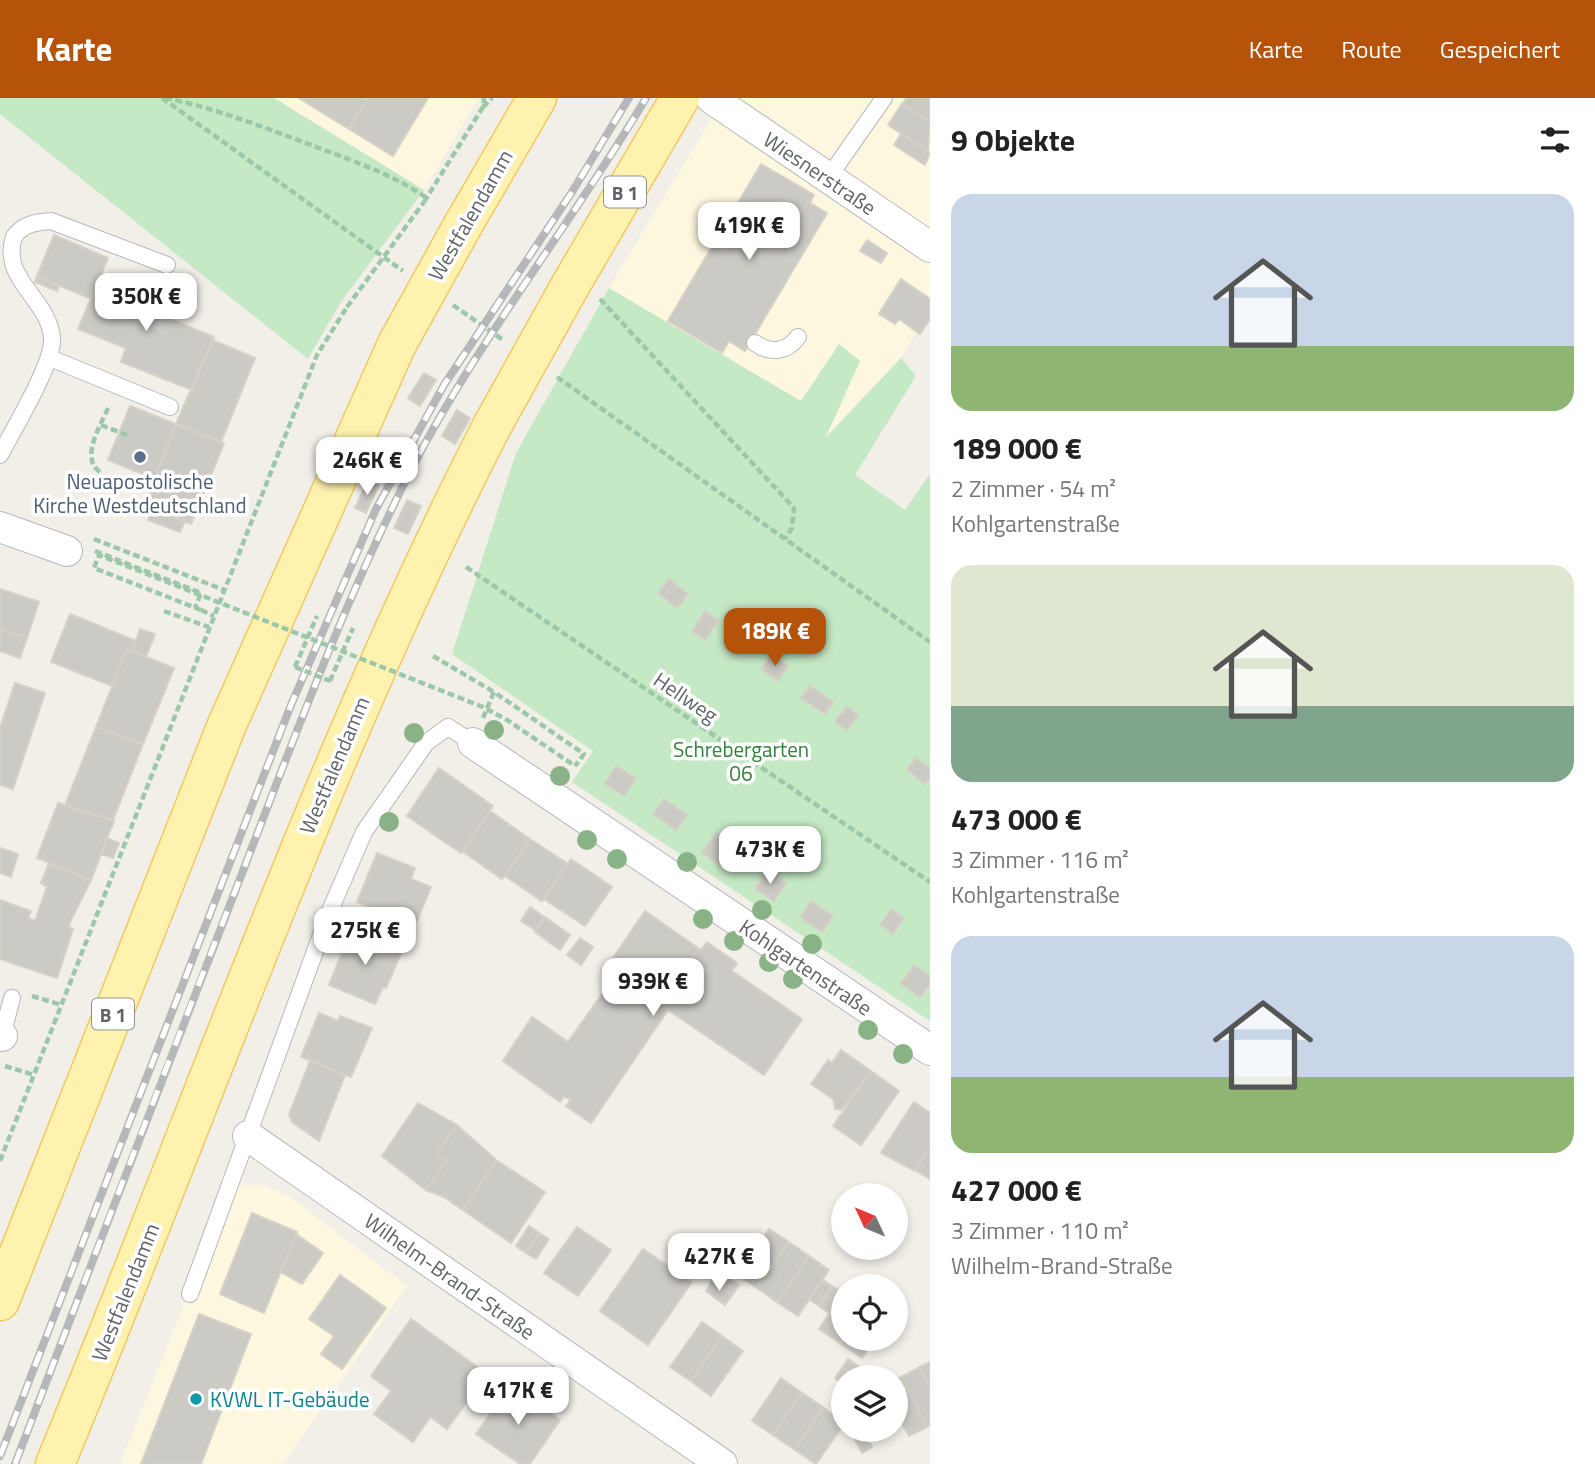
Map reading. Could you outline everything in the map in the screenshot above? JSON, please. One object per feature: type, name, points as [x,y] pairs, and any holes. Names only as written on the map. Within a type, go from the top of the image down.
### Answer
[{"type":"main road","name":"Westfalendamm","points":[[55,1464],[314,810],[416,579],[492,426],[582,290],[680,98]]},
{"type":"main road","name":"Westfalendamm","points":[[0,1301],[226,727],[397,344],[526,103]]},
{"type":"street","name":"Wiesnerstraße","points":[[711,98],[930,247]]},
{"type":"street","points":[[0,527],[81,545]]},
{"type":"street","name":"Kohlgartenstraße","points":[[473,743],[930,1050]]},
{"type":"street","name":"Wilhelm-Brand-Straße","points":[[248,1136],[722,1464]]},
{"type":"lane","points":[[828,178],[884,98]]},
{"type":"lane","points":[[0,455],[50,358],[52,337],[45,318],[13,281],[5,264],[9,243],[17,232],[33,222],[51,221],[167,265]]},
{"type":"lane","points":[[754,344],[776,351],[786,348],[798,337]]},
{"type":"lane","points":[[50,358],[170,407]]},
{"type":"lane","points":[[190,1294],[329,913],[364,832],[426,743],[448,727],[473,743]]},
{"type":"lane","points":[[0,1045],[12,998]]},
{"type":"path","points":[[163,98],[202,105],[293,138],[394,178],[425,200]]},
{"type":"path","points":[[163,98],[407,274]]},
{"type":"path","points":[[483,107],[484,98]]},
{"type":"path","points":[[0,1161],[317,355],[347,307],[425,200],[483,107],[492,98]]},
{"type":"path","points":[[582,290],[794,508],[792,528],[785,539]]},
{"type":"path","points":[[451,304],[505,341]]},
{"type":"path","points":[[548,371],[930,642]]},
{"type":"path","points":[[100,472],[93,465],[91,453],[106,414]]},
{"type":"path","points":[[101,425],[129,436]]},
{"type":"path","points":[[81,545],[223,590]]},
{"type":"path","points":[[214,615],[94,568],[99,555],[483,708],[507,720],[575,766],[584,754],[494,692],[433,656]]},
{"type":"path","points":[[103,555],[201,593],[195,608]]},
{"type":"path","name":"Hellweg","points":[[466,567],[930,882]]},
{"type":"path","points":[[164,611],[209,627]]},
{"type":"path","points":[[317,616],[295,667],[330,681],[353,628]]},
{"type":"path","points":[[317,676],[329,647]]},
{"type":"path","points":[[473,743],[494,692]]},
{"type":"path","points":[[0,1045],[34,1075]]},
{"type":"shaded area","points":[[274,98],[479,98],[424,190]]},
{"type":"shaded area","points":[[724,98],[930,98],[930,308],[901,358],[825,439],[839,345],[801,401],[609,288]]},
{"type":"shaded area","points":[[232,1185],[264,1185],[290,1197],[407,1286],[283,1464],[120,1464]]},
{"type":"green space","points":[[0,98],[274,98],[424,190],[341,302],[308,359],[0,114]]},
{"type":"green space","name":"Schrebergarten 06","points":[[609,288],[801,401],[839,344],[860,361],[826,437],[901,358],[916,376],[855,475],[905,510],[930,474],[930,1021],[572,782],[593,751],[452,654],[516,453]]},
{"type":"building","points":[[299,98],[368,98],[349,129]]},
{"type":"building","points":[[368,98],[428,98],[393,156],[349,129]]},
{"type":"building","points":[[907,98],[930,98],[930,122],[902,104]]},
{"type":"building","points":[[902,104],[930,122],[928,151],[888,125]]},
{"type":"building","points":[[901,134],[930,153],[925,165],[894,145]]},
{"type":"building","points":[[761,164],[814,195],[810,203],[827,213],[745,351],[729,341],[722,353],[668,321]]},
{"type":"building","points":[[54,235],[108,258],[91,299],[37,276]]},
{"type":"building","points":[[867,240],[887,253],[881,263],[860,251]]},
{"type":"building","points":[[101,275],[151,295],[149,301],[169,309],[165,317],[214,337],[192,390],[121,362],[126,348],[78,329]]},
{"type":"building","points":[[37,276],[59,286],[57,291],[35,282]]},
{"type":"building","points":[[901,279],[930,299],[930,319],[920,334],[899,319],[895,324],[879,314]]},
{"type":"building","points":[[212,340],[255,358],[221,442],[176,424]]},
{"type":"building","points":[[424,373],[436,380],[420,406],[408,398]]},
{"type":"building","points":[[130,406],[176,424],[155,479],[108,460]]},
{"type":"building","points":[[457,410],[470,418],[455,444],[442,436]]},
{"type":"building","points":[[176,424],[224,443],[191,524],[144,505]]},
{"type":"building","points":[[368,480],[379,485],[366,513],[355,508]]},
{"type":"building","points":[[407,500],[421,506],[408,534],[394,528]]},
{"type":"building","points":[[153,508],[185,521],[180,532],[148,520]]},
{"type":"building","points":[[669,579],[688,594],[677,608],[658,593]]},
{"type":"building","points":[[0,589],[39,602],[27,638],[0,629]]},
{"type":"building","points":[[705,611],[718,620],[705,640],[692,631]]},
{"type":"building","points":[[70,614],[136,641],[132,651],[127,649],[112,686],[51,662]]},
{"type":"building","points":[[0,629],[27,638],[20,658],[0,651]]},
{"type":"building","points":[[140,629],[155,634],[146,657],[132,651]]},
{"type":"building","points":[[127,649],[174,668],[143,744],[96,727]]},
{"type":"building","points":[[771,655],[788,666],[778,681],[761,669]]},
{"type":"building","points":[[15,683],[45,693],[13,789],[0,785],[0,728]]},
{"type":"building","points":[[810,686],[833,702],[825,714],[801,698]]},
{"type":"building","points":[[847,706],[858,715],[847,730],[835,722]]},
{"type":"building","points":[[96,727],[143,744],[113,820],[65,805]]},
{"type":"building","points":[[916,758],[930,768],[930,778],[925,784],[907,770]]},
{"type":"building","points":[[616,766],[636,778],[624,796],[605,784]]},
{"type":"building","points":[[439,768],[493,806],[461,853],[407,816]]},
{"type":"building","points":[[664,799],[687,815],[676,830],[653,814]]},
{"type":"building","points":[[58,803],[114,821],[91,880],[37,858]]},
{"type":"building","points":[[490,811],[530,839],[502,879],[462,851]]},
{"type":"building","points":[[716,833],[733,846],[720,865],[702,853]]},
{"type":"building","points":[[107,838],[119,843],[113,858],[101,854]]},
{"type":"building","points":[[530,839],[568,864],[542,901],[505,876]]},
{"type":"building","points":[[0,848],[18,854],[11,877],[0,873]]},
{"type":"building","points":[[377,853],[415,868],[411,879],[431,887],[417,921],[396,912],[394,917],[357,902]]},
{"type":"building","points":[[571,859],[612,887],[585,926],[544,899]]},
{"type":"building","points":[[49,863],[91,880],[71,920],[69,927],[73,929],[57,978],[0,959],[0,900],[31,911],[28,918],[35,921],[47,887],[41,883]]},
{"type":"building","points":[[767,870],[786,883],[774,901],[755,889]]},
{"type":"building","points":[[811,901],[833,916],[822,932],[800,917]]},
{"type":"building","points":[[530,907],[544,917],[535,930],[521,921]]},
{"type":"building","points":[[892,909],[904,918],[893,934],[880,924]]},
{"type":"building","points":[[645,911],[701,950],[707,942],[737,963],[732,971],[802,1019],[764,1075],[668,1010],[591,1123],[566,1106],[571,1100],[564,1096],[560,1102],[503,1061],[532,1017],[568,1042],[602,994],[611,1000],[624,980],[607,967]]},
{"type":"building","points":[[545,917],[570,935],[560,950],[535,932]]},
{"type":"building","points":[[351,930],[402,951],[386,988],[383,987],[375,1004],[329,985]]},
{"type":"building","points":[[580,938],[593,947],[581,965],[567,955]]},
{"type":"building","points":[[914,965],[930,976],[930,984],[920,997],[901,984]]},
{"type":"building","points":[[319,1013],[338,1021],[340,1016],[372,1028],[351,1077],[301,1057]]},
{"type":"building","points":[[841,1050],[871,1071],[841,1110],[835,1109],[833,1099],[811,1084],[828,1060],[832,1063]]},
{"type":"building","points":[[310,1061],[345,1075],[319,1141],[292,1122],[289,1115]]},
{"type":"building","points":[[871,1071],[899,1091],[861,1145],[833,1126]]},
{"type":"building","points":[[914,1102],[930,1113],[930,1148],[915,1171],[881,1153]]},
{"type":"building","points":[[418,1103],[457,1125],[436,1154],[447,1161],[426,1190],[382,1156]]},
{"type":"building","points":[[457,1125],[496,1160],[463,1210],[444,1197],[426,1190],[447,1161],[436,1154]]},
{"type":"building","points":[[930,1148],[930,1179],[915,1170]]},
{"type":"building","points":[[496,1160],[545,1192],[511,1243],[463,1210]]},
{"type":"building","points":[[252,1213],[297,1232],[264,1313],[220,1294]]},
{"type":"building","points":[[529,1226],[539,1233],[526,1253],[516,1246]]},
{"type":"building","points":[[577,1227],[611,1250],[578,1296],[544,1273]]},
{"type":"building","points":[[769,1229],[789,1242],[757,1288],[737,1275]]},
{"type":"building","points":[[539,1233],[549,1239],[536,1259],[526,1253]]},
{"type":"building","points":[[296,1234],[323,1253],[302,1284],[281,1272]]},
{"type":"building","points":[[789,1242],[809,1256],[777,1302],[757,1288]]},
{"type":"building","points":[[643,1249],[692,1282],[648,1345],[600,1311]]},
{"type":"building","points":[[809,1256],[829,1270],[798,1316],[777,1302]]},
{"type":"building","points":[[719,1271],[739,1285],[732,1295],[712,1281]]},
{"type":"building","points":[[340,1275],[386,1308],[342,1369],[321,1354],[334,1336],[309,1319]]},
{"type":"building","points":[[822,1279],[831,1285],[819,1306],[809,1299]]},
{"type":"building","points":[[712,1281],[732,1295],[725,1305],[706,1291]]},
{"type":"building","points":[[831,1288],[831,1310],[829,1313],[819,1306]]},
{"type":"building","points":[[831,1311],[831,1337],[819,1329]]},
{"type":"building","name":"KVWL IT-Gebäude","points":[[199,1314],[251,1334],[201,1464],[141,1464]]},
{"type":"building","points":[[411,1319],[487,1374],[447,1429],[430,1417],[413,1442],[374,1414],[391,1391],[371,1376]]},
{"type":"building","points":[[702,1322],[722,1336],[691,1381],[670,1367]]},
{"type":"building","points":[[722,1336],[743,1351],[711,1396],[691,1381]]},
{"type":"building","points":[[852,1351],[867,1351],[862,1358]]},
{"type":"building","points":[[848,1359],[857,1365],[844,1365]]},
{"type":"building","points":[[930,1362],[930,1386],[920,1367]]},
{"type":"building","points":[[920,1367],[930,1386],[930,1425],[927,1427],[908,1390],[908,1373]]},
{"type":"building","points":[[781,1378],[802,1393],[773,1435],[752,1421]]},
{"type":"building","points":[[510,1385],[560,1420],[530,1464],[520,1464],[476,1434]]},
{"type":"building","points":[[908,1390],[927,1427],[908,1434]]},
{"type":"building","points":[[802,1393],[823,1407],[795,1450],[773,1435]]},
{"type":"building","points":[[823,1407],[831,1413],[831,1442],[816,1464],[795,1450]]},
{"type":"building","points":[[856,1442],[869,1442],[872,1447],[862,1453]]},
{"type":"railway","points":[[0,1456],[291,705],[376,509],[444,385],[572,192],[629,98]]},
{"type":"railway","points":[[15,1464],[298,727],[381,532],[430,434],[459,385],[646,98]]},
{"type":"place","name":"Neuapostolische Kirche Westdeutschland","points":[[140,457]]},
{"type":"place","name":"KVWL IT-Gebäude","points":[[196,1399]]}]
